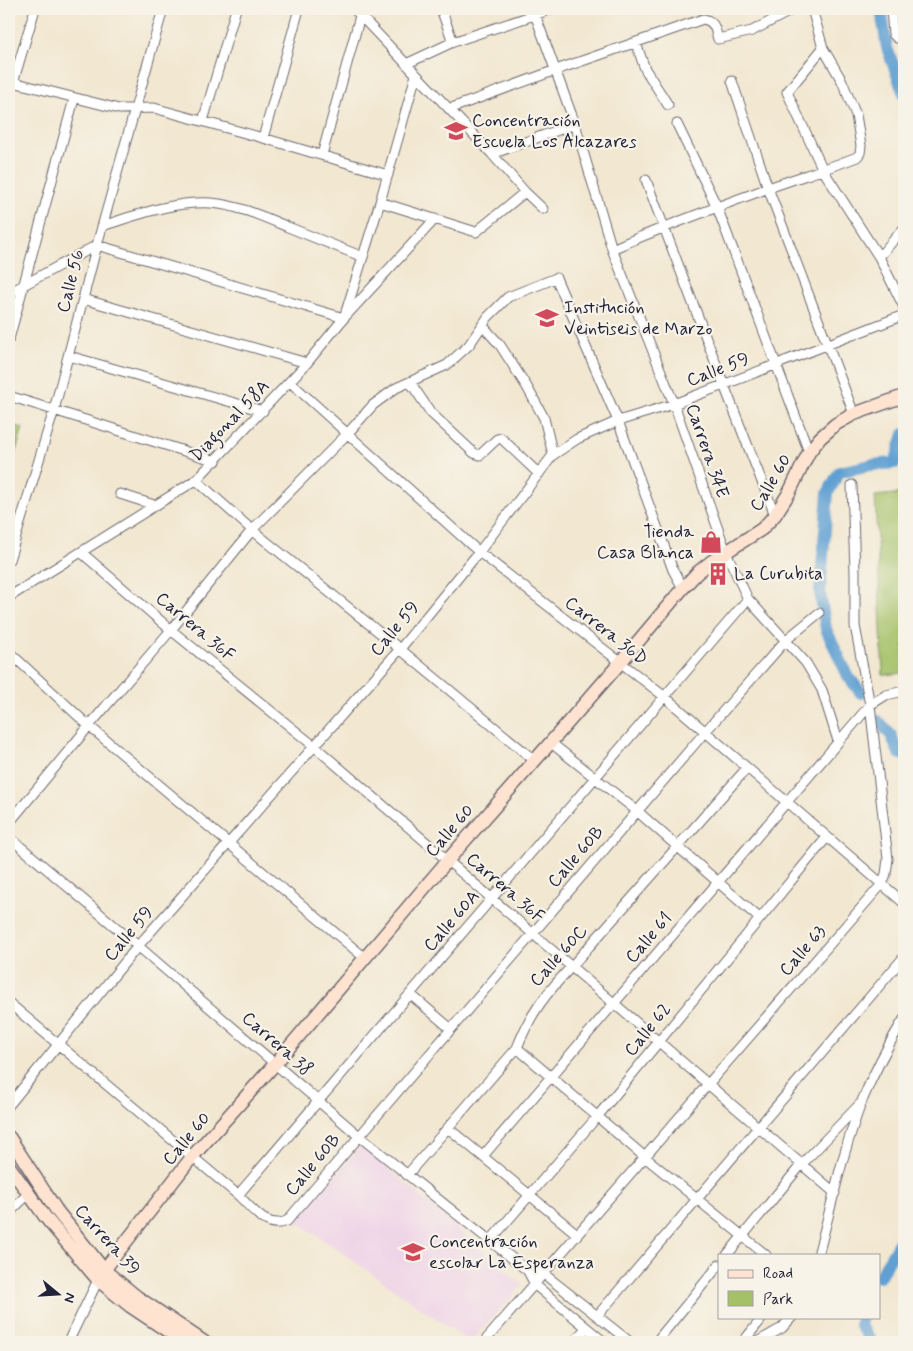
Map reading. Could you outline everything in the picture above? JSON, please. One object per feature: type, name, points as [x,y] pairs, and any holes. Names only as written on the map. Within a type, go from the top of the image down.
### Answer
[{"type":"street","points":[[9,96],[11,82],[35,9]]},
{"type":"street","name":"Calle 56","points":[[9,560],[54,410],[102,226],[164,9]]},
{"type":"street","points":[[203,121],[236,9]]},
{"type":"street","points":[[263,138],[299,9]]},
{"type":"street","points":[[357,12],[376,9]]},
{"type":"street","points":[[441,9],[453,42]]},
{"type":"street","points":[[406,64],[453,42],[534,12],[552,9]]},
{"type":"street","points":[[450,109],[703,19],[709,20],[713,24],[718,39],[752,31],[794,9]]},
{"type":"street","points":[[612,249],[717,207],[857,157],[861,146],[856,115],[842,81],[823,48],[812,9]]},
{"type":"street","points":[[891,9],[893,34],[897,38],[903,39]]},
{"type":"street","points":[[322,155],[357,12]]},
{"type":"street","points":[[357,12],[543,209]]},
{"type":"street","name":"Carrera 34E","points":[[534,12],[575,124],[612,249],[674,404],[726,552],[748,599],[806,663],[822,690],[838,741]]},
{"type":"street","points":[[636,43],[645,69],[668,105]]},
{"type":"street","points":[[823,48],[787,92],[823,170],[879,257],[904,307]]},
{"type":"street","points":[[9,293],[97,245],[344,318],[388,175],[416,75]]},
{"type":"street","points":[[11,82],[119,109],[154,108],[388,175]]},
{"type":"street","points":[[732,82],[768,188],[854,414]]},
{"type":"street","points":[[9,339],[74,99]]},
{"type":"street","points":[[492,154],[575,124]]},
{"type":"street","points":[[677,124],[717,207],[809,452]]},
{"type":"street","points":[[646,180],[775,515]]},
{"type":"street","points":[[380,202],[476,232],[525,192]]},
{"type":"street","points":[[102,226],[185,204],[212,203],[256,214],[363,257]]},
{"type":"street","name":"Diagonal 58A","points":[[9,597],[196,480],[290,382],[344,318],[435,219]]},
{"type":"street","points":[[879,257],[904,228]]},
{"type":"street","points":[[9,823],[252,530],[348,433],[373,405],[396,388],[447,365],[469,345],[488,317],[508,297],[556,278],[618,421],[673,570],[683,588]]},
{"type":"street","points":[[83,299],[307,363]]},
{"type":"street","name":"Calle 59","points":[[9,1105],[138,946],[400,649],[479,552],[553,456],[577,439],[618,421],[674,404],[904,315]]},
{"type":"street","points":[[482,325],[500,345],[544,418],[553,456]]},
{"type":"street","points":[[68,356],[263,411]]},
{"type":"street","name":"Carrera 36D","points":[[290,382],[479,552],[665,697],[904,903]]},
{"type":"street","points":[[410,382],[431,413],[474,453],[480,455],[497,439],[501,438],[539,474]]},
{"type":"street","points":[[9,396],[216,461]]},
{"type":"street","name":"Calle 60","points":[[68,1342],[101,1275],[192,1158],[275,1064],[683,588],[697,573],[762,529],[775,515],[809,452],[820,438],[836,424],[854,414],[904,396]]},
{"type":"street","points":[[196,480],[252,530],[534,760]]},
{"type":"street","name":"Calle 63","points":[[484,1342],[646,1158],[882,884],[886,874],[888,859],[870,705],[855,626],[852,485]]},
{"type":"street","points":[[120,494],[154,505]]},
{"type":"street","name":"Carrera 36F","points":[[82,552],[171,630],[314,746],[448,860],[835,1193]]},
{"type":"street","name":"Calle 60A","points":[[238,1196],[748,599]]},
{"type":"street","name":"Calle 60B","points":[[238,1196],[265,1221],[279,1224],[287,1221],[450,1028],[786,640],[819,613]]},
{"type":"street","points":[[9,652],[89,726],[365,958]]},
{"type":"street","points":[[838,741],[870,705],[886,696],[904,691]]},
{"type":"street","name":"Calle 61","points":[[483,1156],[552,1078],[613,1003],[719,883],[838,741]]},
{"type":"street","points":[[550,742],[637,811],[759,918]]},
{"type":"street","name":"Calle 60C","points":[[407,1175],[517,1048],[526,1025],[548,992],[748,768]]},
{"type":"street","name":"Carrera 38","points":[[9,837],[358,1136],[528,1271],[535,1285],[604,1342]]},
{"type":"street","name":"Calle 62","points":[[490,1241],[597,1117],[827,837]]},
{"type":"street","points":[[597,1316],[696,1198],[904,958]]},
{"type":"street","points":[[410,994],[450,1028]]},
{"type":"street","points":[[9,1003],[238,1196]]},
{"type":"street","points":[[818,1254],[862,1102],[878,1065],[904,1019]]},
{"type":"street","points":[[517,1048],[646,1158],[765,1254]]},
{"type":"street","points":[[729,1254],[801,1165],[862,1102]]},
{"type":"street","points":[[448,1128],[578,1234]]},
{"type":"street","name":"Carrera 39","points":[[9,1137],[101,1275],[130,1306],[184,1342]]},
{"type":"street","name":"Carrera 39","points":[[9,1166],[28,1194],[77,1256],[101,1275],[204,1342]]},
{"type":"street","points":[[9,1213],[28,1194]]},
{"type":"street","points":[[656,1342],[718,1266]]},
{"type":"street","name":"Carrera 38","points":[[528,1271],[544,1274],[630,1342]]},
{"type":"street","points":[[743,1342],[762,1318]]},
{"type":"street","points":[[757,1342],[782,1328],[791,1318]]},
{"type":"street","points":[[574,1342],[586,1328]]},
{"type":"shaded area","name":"Concentración escolar La Esperanza","points":[[362,1145],[522,1285],[470,1342],[295,1220]]},
{"type":"green space","points":[[9,424],[23,428],[9,474]]},
{"type":"green space","points":[[904,493],[904,673],[883,675],[875,496]]},
{"type":"waterway","points":[[881,9],[887,48],[904,94]]},
{"type":"waterway","points":[[861,693],[848,676],[826,629],[820,593],[828,493],[839,472],[871,465],[895,463],[904,434]]},
{"type":"waterway","points":[[878,721],[891,735],[899,753],[904,755]]},
{"type":"waterway","points":[[880,1275],[904,1234]]},
{"type":"waterway","points":[[861,1318],[860,1326],[872,1342]]},
{"type":"place","name":"Concentración Escuela Los Alcazares","points":[[456,131]]},
{"type":"place","name":"Institución Veintiseis de Marzo","points":[[547,318]]},
{"type":"place","name":"Tienda Casa Blanca","points":[[711,542]]},
{"type":"place","name":"La Curubita","points":[[718,574]]},
{"type":"place","name":"Concentración escolar La Esperanza","points":[[413,1252]]}]
